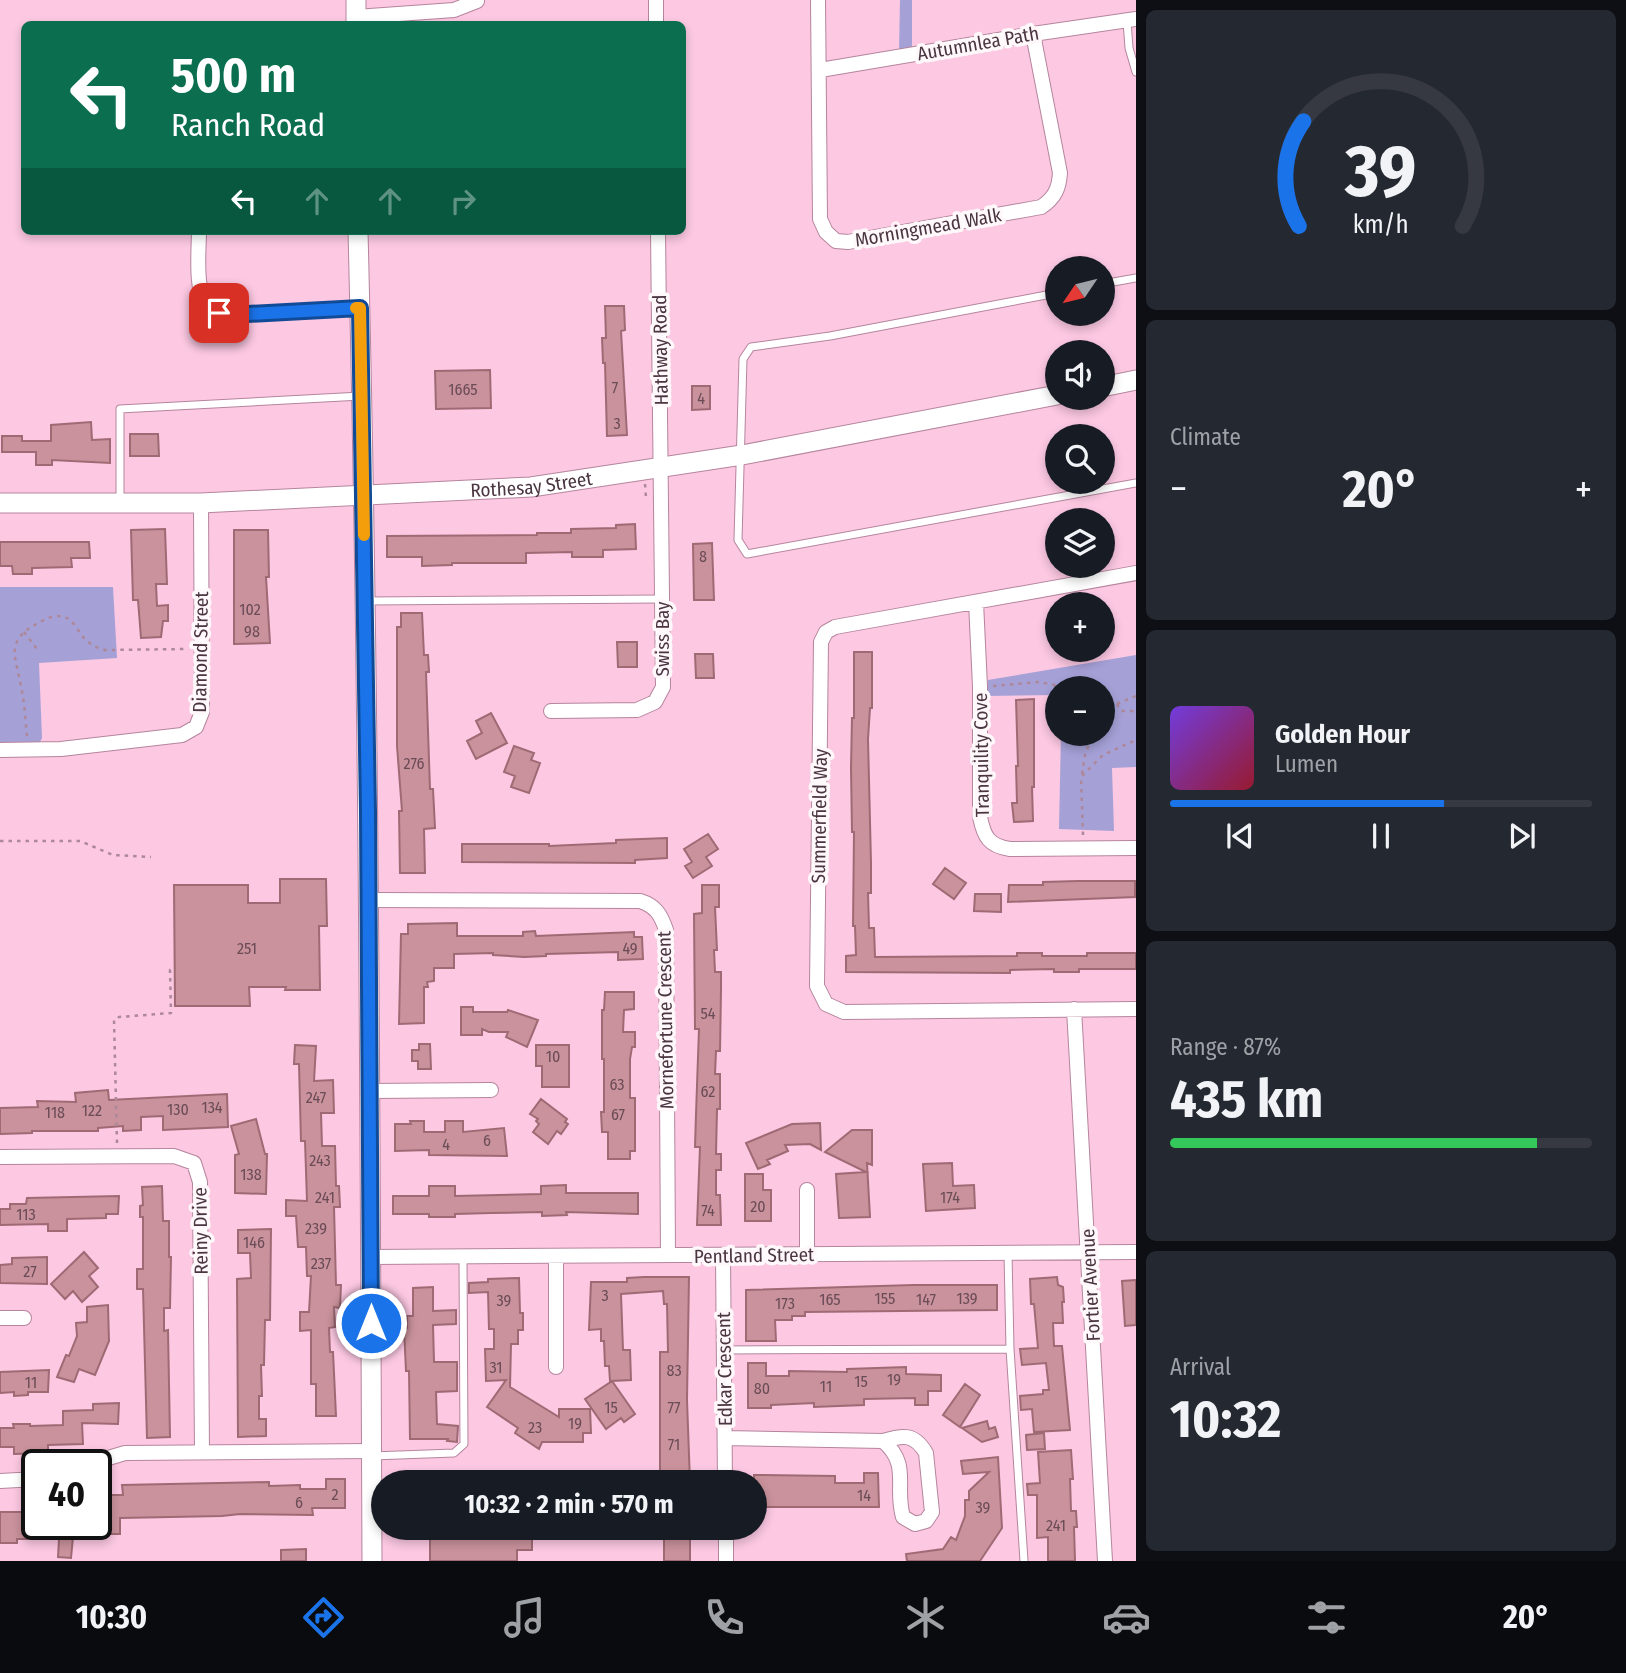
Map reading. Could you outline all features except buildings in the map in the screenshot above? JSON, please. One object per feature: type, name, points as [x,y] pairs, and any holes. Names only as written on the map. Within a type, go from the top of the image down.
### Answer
[{"type":"street","points":[[656,0],[656,21]]},
{"type":"street","name":"Morningmead Walk","points":[[818,0],[820,219],[826,232],[836,242],[1041,207],[1055,195],[1060,173],[1033,34]]},
{"type":"street","points":[[356,14],[454,10],[477,1]]},
{"type":"street","name":"Autumnlea Path","points":[[820,70],[1131,20]]},
{"type":"street","points":[[199,235],[199,286],[209,308],[219,313],[230,315],[360,308]]},
{"type":"street","points":[[358,235],[365,601],[372,1561]]},
{"type":"street","name":"Hathway Road","points":[[658,235],[661,468]]},
{"type":"street","points":[[1115,384],[1136,380]]},
{"type":"street","name":"Rothesay Street","points":[[0,503],[201,503],[531,486],[742,455],[1045,397]]},
{"type":"street","name":"Swiss Bay","points":[[551,711],[637,710],[655,702],[663,687],[661,468]]},
{"type":"street","name":"Diamond Street","points":[[0,750],[61,749],[182,735],[196,727],[202,712],[201,503]]},
{"type":"street","name":"Summerfield Way","points":[[1136,573],[835,627],[825,632],[821,642],[817,986],[826,1004],[844,1012],[1136,1009]]},
{"type":"street","name":"Tranquility Cove","points":[[976,602],[980,687],[980,817],[989,843],[1010,849],[1136,848]]},
{"type":"street","name":"Mornefortune Crescent","points":[[368,900],[640,901],[649,904],[661,914],[666,930],[668,1255]]},
{"type":"street","name":"Fortier Avenue","points":[[1074,1009],[1105,1561]]},
{"type":"street","points":[[370,1091],[491,1090]]},
{"type":"street","name":"Reiny Drive","points":[[0,1157],[174,1156],[194,1163],[200,1182],[202,1452]]},
{"type":"street","points":[[807,1190],[807,1254]]},
{"type":"street","name":"Pentland Street","points":[[371,1256],[1136,1252]]},
{"type":"street","name":"Edkar Crescent","points":[[723,1255],[725,1470]]},
{"type":"street","points":[[556,1256],[556,1367]]},
{"type":"street","points":[[0,1318],[24,1318]]},
{"type":"street","points":[[725,1438],[883,1441],[901,1436],[912,1439],[921,1445],[926,1453],[932,1512],[926,1521],[915,1524],[903,1517],[900,1506],[900,1464],[895,1451],[883,1441]]},
{"type":"street","points":[[112,1456],[125,1452],[371,1453]]},
{"type":"street","points":[[0,1481],[21,1480]]},
{"type":"street","points":[[726,1540],[726,1561]]},
{"type":"lane","points":[[1131,20],[1129,48],[1136,72]]},
{"type":"lane","points":[[1115,282],[1136,278]]},
{"type":"lane","points":[[1045,295],[830,336],[751,347],[743,359],[738,540],[747,554],[1136,483]]},
{"type":"lane","points":[[120,503],[120,409],[361,396]]},
{"type":"lane","points":[[365,601],[662,598]]},
{"type":"lane","points":[[1008,1252],[1010,1349],[1024,1561]]},
{"type":"lane","points":[[371,1453],[454,1454],[464,1444],[463,1257]]},
{"type":"lane","points":[[722,1350],[1010,1349]]},
{"type":"path","points":[[29,750],[22,687],[13,646],[24,632],[50,617],[65,617],[84,639],[105,650],[202,649]]},
{"type":"path","points":[[24,632],[37,649]]},
{"type":"path","points":[[980,687],[1045,683]]},
{"type":"path","points":[[1136,696],[1117,704],[1121,711],[1136,711]]},
{"type":"path","points":[[1081,777],[1103,755],[1136,740]]},
{"type":"path","points":[[1083,849],[1081,777],[1088,746]]},
{"type":"path","points":[[0,841],[80,841],[113,855],[151,857]]},
{"type":"path","points":[[117,1156],[114,1020],[119,1017],[170,1013],[170,970],[175,970]]},
{"type":"shaded area","points":[[900,0],[912,0],[912,50],[899,53]]},
{"type":"shaded area","points":[[0,587],[113,587],[117,658],[39,663],[40,742],[0,742]]},
{"type":"shaded area","points":[[1136,655],[1136,767],[1112,768],[1114,831],[1059,829],[1061,746],[1115,746],[1115,676],[1045,676],[1045,695],[987,696],[988,680],[1095,662],[1115,662],[1115,659]]},
{"type":"slow traffic","points":[[356,308],[360,308],[364,535]]},
{"type":"route","points":[[219,313],[230,315],[360,308],[368,812],[371,1323]]}]
